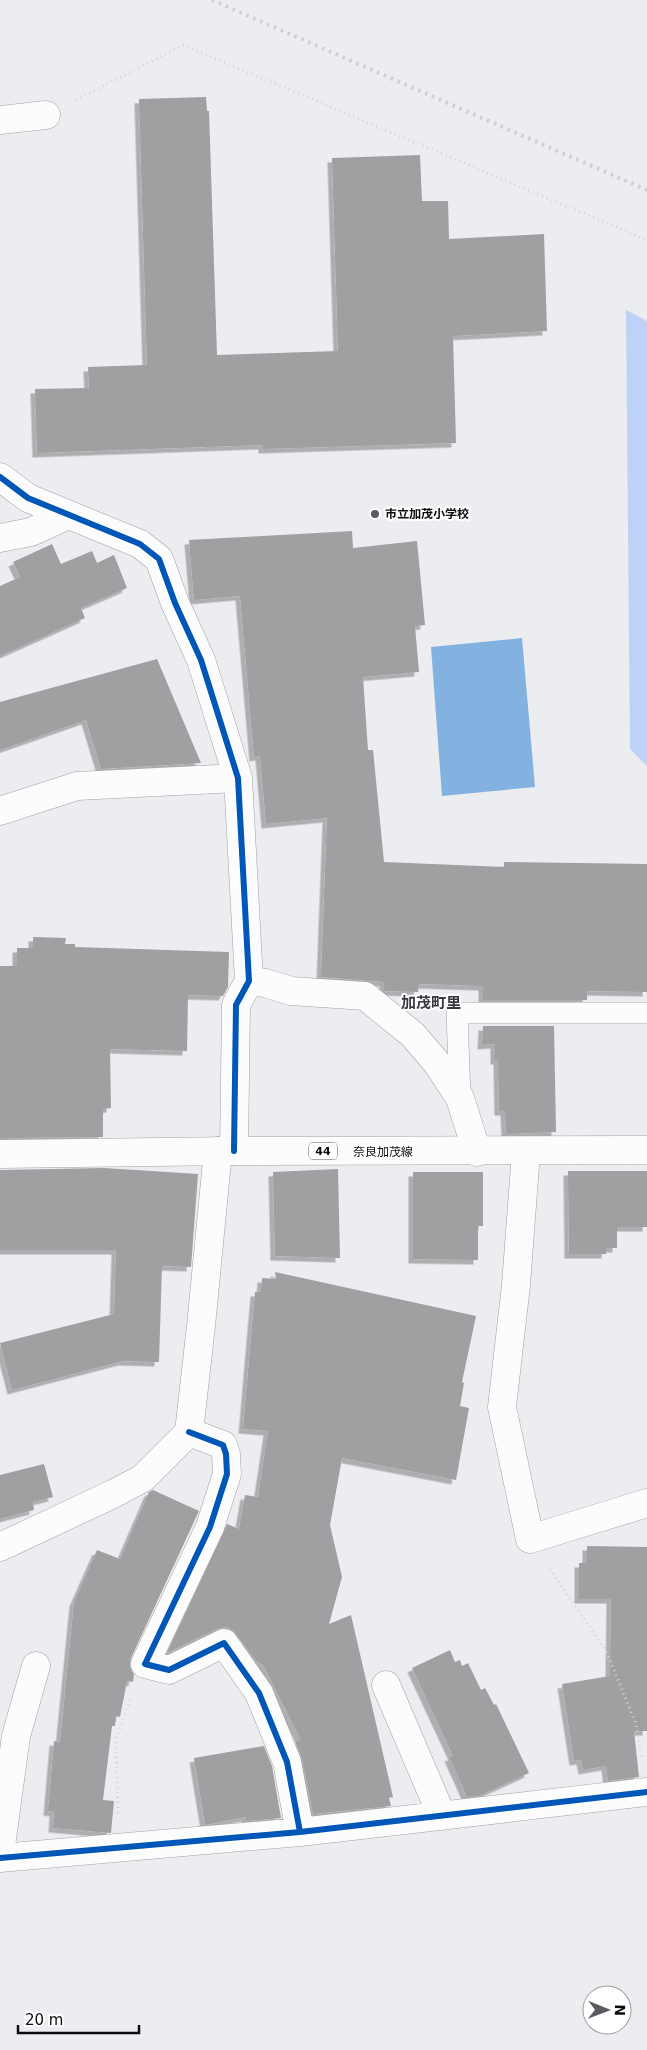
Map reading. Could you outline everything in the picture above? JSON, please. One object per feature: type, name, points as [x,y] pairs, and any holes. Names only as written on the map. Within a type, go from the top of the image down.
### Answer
[{"type":"street","points":[[0,120],[46,115]]},
{"type":"street","points":[[0,477],[28,498],[140,544],[160,559],[176,603],[201,660],[238,778],[249,981],[236,1005],[226,1151],[188,1432],[143,1478],[115,1493],[0,1546]]},
{"type":"street","points":[[0,538],[31,532],[68,515]]},
{"type":"street","points":[[0,811],[77,786],[238,778]]},
{"type":"street","points":[[249,981],[266,983],[291,991],[365,996],[413,1035],[437,1063],[460,1098],[477,1152]]},
{"type":"street","name":"奈良加茂線","points":[[0,1154],[226,1151],[526,1152],[647,1150]]},
{"type":"street","points":[[526,1152],[516,1285],[502,1406],[530,1539],[647,1503]]},
{"type":"street","points":[[188,1432],[222,1445],[226,1454],[227,1474],[210,1527],[145,1664],[169,1670],[224,1642],[259,1693],[287,1762],[300,1832]]},
{"type":"street","points":[[0,1853],[16,1736],[36,1666]]},
{"type":"street","points":[[386,1685],[442,1816]]},
{"type":"street","points":[[0,1858],[300,1832],[647,1792]]},
{"type":"lane","points":[[460,1098],[458,1013],[647,1013]]},
{"type":"path","points":[[46,115],[183,45],[647,240]]},
{"type":"path","points":[[530,1539],[607,1653],[636,1724],[642,1759]]},
{"type":"path","points":[[119,1848],[116,1738],[145,1664]]},
{"type":"shaded area","points":[[626,310],[647,321],[647,766],[630,749]]},
{"type":"shaded area","points":[[522,638],[535,787],[442,796],[431,647]]},
{"type":"building","points":[[206,97],[207,111],[209,111],[217,355],[338,351],[332,158],[420,155],[422,201],[448,201],[449,239],[544,234],[547,331],[453,336],[456,443],[263,449],[263,445],[37,453],[35,389],[89,388],[88,367],[147,365],[139,99]]},
{"type":"building","points":[[352,531],[353,548],[417,541],[425,625],[415,626],[419,672],[363,677],[368,750],[373,750],[384,862],[504,867],[504,862],[647,864],[647,992],[587,991],[587,1000],[483,1000],[483,986],[419,984],[418,992],[384,991],[384,982],[321,977],[327,818],[266,824],[260,756],[254,757],[240,596],[194,600],[189,540]]},
{"type":"building","points":[[52,544],[61,564],[92,551],[97,563],[114,555],[127,588],[81,608],[85,618],[0,656],[0,586],[20,577],[13,562]]},
{"type":"building","points":[[157,659],[201,763],[101,769],[86,720],[0,750],[0,702]]},
{"type":"building","points":[[33,937],[66,938],[65,944],[75,944],[75,947],[229,952],[228,987],[223,996],[188,995],[187,1051],[110,1049],[111,1108],[103,1109],[103,1137],[0,1138],[0,966],[17,966],[17,948],[33,948]]},
{"type":"building","points":[[483,1026],[554,1026],[556,1132],[506,1134],[505,1111],[499,1111],[498,1060],[495,1060],[495,1044],[482,1045]]},
{"type":"building","points":[[104,1168],[198,1174],[191,1267],[162,1266],[159,1362],[123,1361],[12,1390],[0,1343],[114,1314],[116,1250],[0,1250],[0,1170]]},
{"type":"building","points":[[338,1169],[340,1258],[275,1256],[273,1172]]},
{"type":"building","points":[[568,1171],[647,1171],[647,1227],[617,1227],[617,1248],[606,1248],[606,1254],[569,1254]]},
{"type":"building","points":[[413,1172],[483,1172],[483,1226],[478,1226],[478,1260],[413,1259]]},
{"type":"building","points":[[275,1272],[476,1316],[462,1382],[464,1383],[460,1406],[469,1408],[456,1480],[342,1458],[330,1525],[342,1577],[329,1624],[351,1615],[393,1797],[389,1798],[391,1806],[313,1814],[302,1759],[295,1741],[301,1740],[263,1665],[256,1661],[232,1629],[225,1627],[217,1629],[167,1653],[227,1524],[239,1529],[245,1495],[258,1497],[268,1431],[243,1429],[255,1292],[261,1292],[262,1278],[276,1279]]},
{"type":"building","points":[[44,1464],[53,1497],[33,1502],[34,1510],[0,1519],[0,1475]]},
{"type":"building","points":[[153,1490],[199,1511],[131,1658],[130,1666],[134,1675],[133,1682],[127,1681],[120,1717],[116,1716],[115,1726],[112,1726],[103,1800],[114,1801],[111,1833],[53,1828],[54,1812],[48,1811],[54,1741],[60,1742],[74,1602],[97,1550],[120,1559],[149,1492]]},
{"type":"building","points":[[587,1546],[647,1547],[647,1731],[634,1731],[639,1777],[608,1781],[606,1766],[583,1770],[581,1760],[574,1761],[562,1684],[610,1676],[611,1599],[579,1599],[579,1563],[587,1563]]},
{"type":"building","points":[[450,1650],[455,1662],[460,1660],[462,1666],[468,1663],[481,1690],[485,1688],[494,1705],[496,1704],[529,1773],[479,1796],[467,1797],[449,1757],[453,1756],[412,1668]]},
{"type":"building","points":[[264,1746],[272,1766],[281,1818],[246,1821],[246,1817],[205,1825],[194,1758]]},
{"type":"railway","points":[[212,0],[647,190]]},
{"type":"cycle path","points":[[0,477],[28,498],[140,544],[159,559],[175,603],[201,660],[238,778],[249,981],[236,1005],[234,1151]]},
{"type":"cycle path","points":[[189,1432],[223,1445],[226,1454],[227,1474],[210,1527],[145,1664],[169,1670],[224,1643],[259,1693],[287,1762],[300,1832]]},
{"type":"cycle path","points":[[0,1858],[300,1832],[647,1792]]},
{"type":"place","name":"市立加茂小学校","points":[[375,514]]},
{"type":"district","name":"加茂町里","points":[[431,1003]]}]
